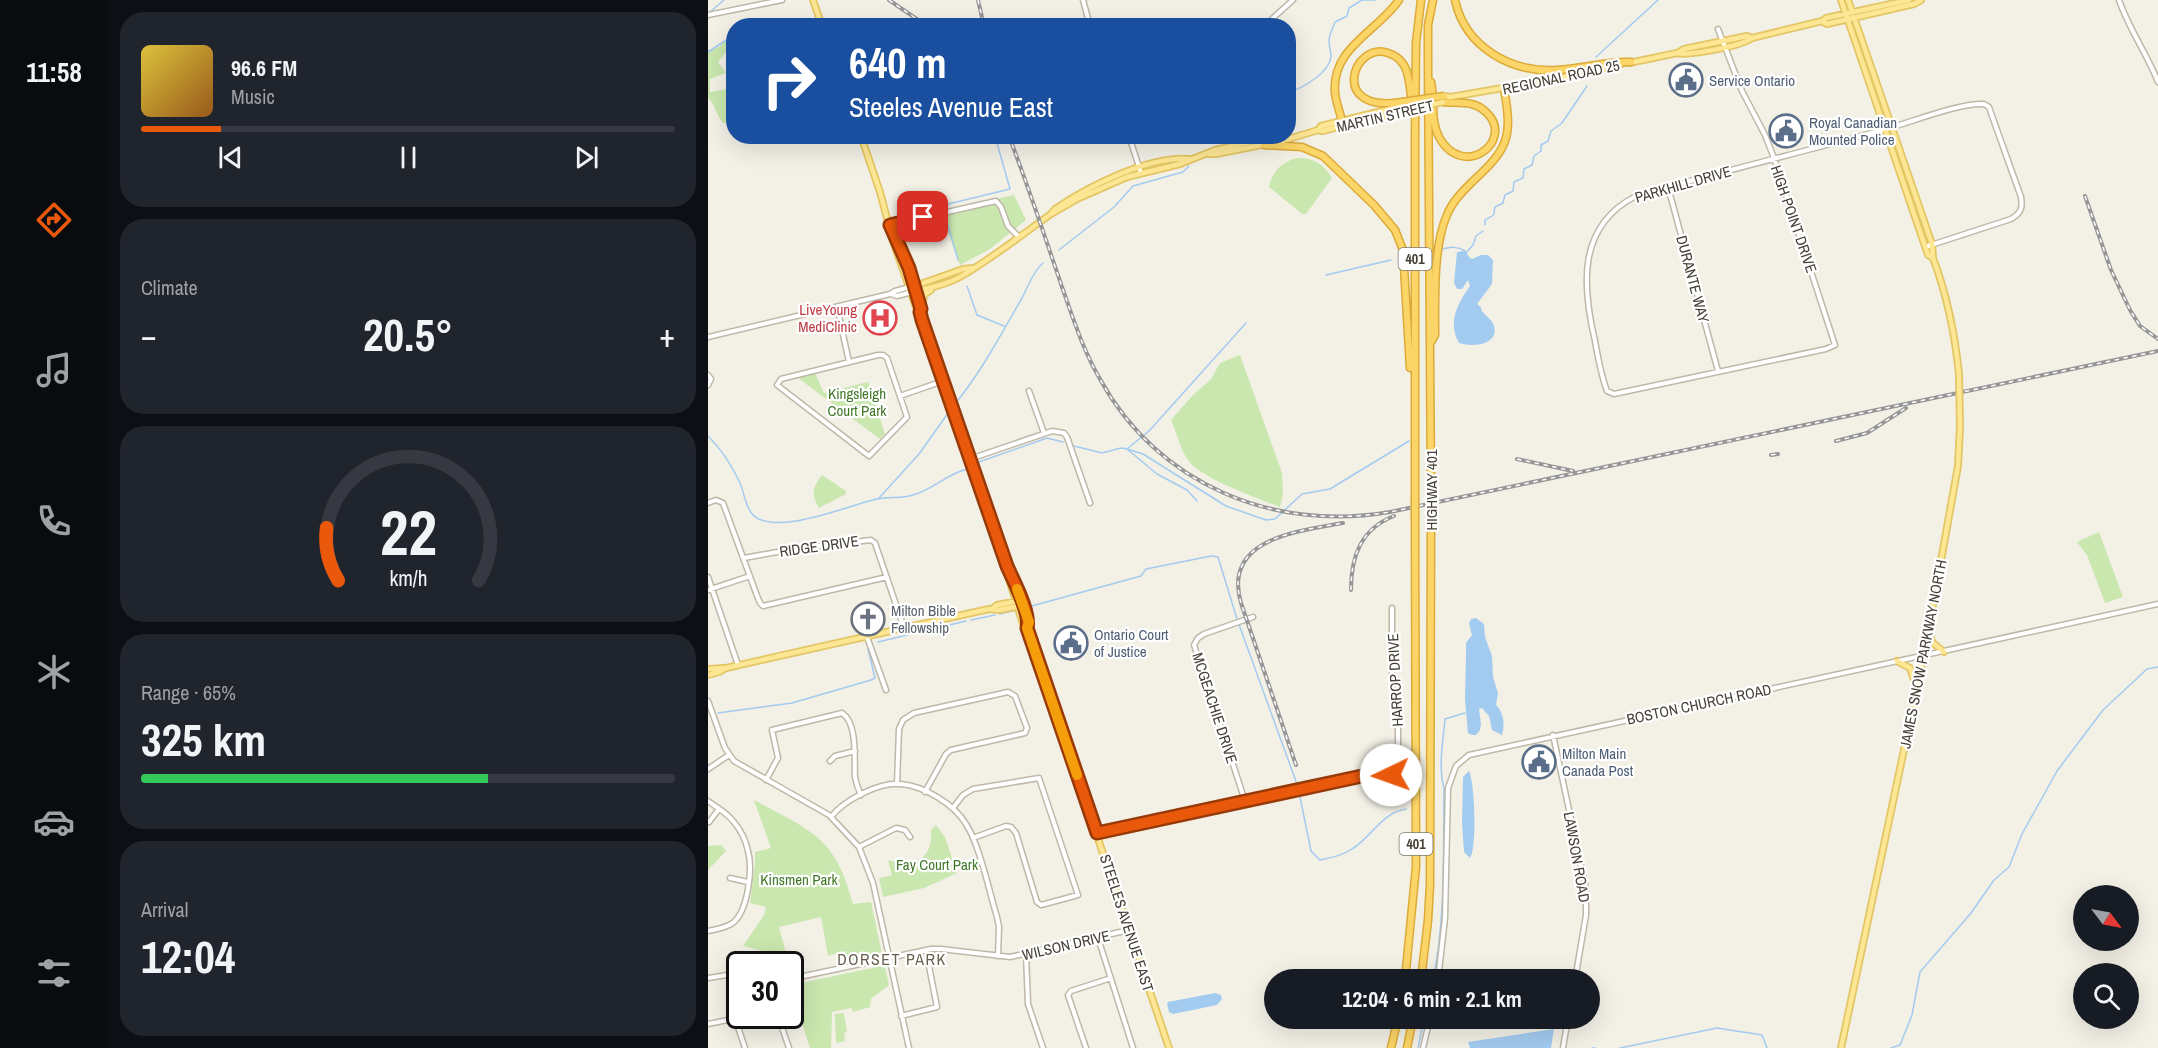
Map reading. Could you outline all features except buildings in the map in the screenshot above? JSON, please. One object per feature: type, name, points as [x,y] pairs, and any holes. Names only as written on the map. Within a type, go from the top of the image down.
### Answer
[{"type":"highway","points":[[1342,121],[1335,94],[1339,66],[1353,44],[1399,0]]},
{"type":"highway","name":"HIGHWAY 401","points":[[1406,969],[1416,867],[1415,138],[1416,43],[1421,0]]},
{"type":"highway","name":"HIGHWAY 401","points":[[1422,969],[1430,885],[1431,497],[1428,25],[1433,0]]},
{"type":"highway","points":[[1455,0],[1462,22],[1485,50],[1505,62],[1522,68],[1554,71],[1631,62]]},
{"type":"highway","points":[[1415,138],[1408,78],[1401,61],[1388,52],[1374,51],[1367,54],[1362,59],[1354,79],[1357,91],[1366,100],[1373,103],[1402,106],[1446,98],[1471,104],[1491,117],[1494,123],[1494,136],[1482,153],[1467,157],[1451,152],[1444,145],[1435,127],[1432,87],[1428,70]]},
{"type":"highway","points":[[1429,344],[1435,334],[1438,245],[1442,229],[1446,216],[1457,198],[1497,159],[1505,143],[1509,123],[1504,89]]},
{"type":"highway","points":[[1264,145],[1302,147],[1323,156],[1374,205],[1395,230],[1403,250],[1411,371],[1414,380]]},
{"type":"highway","points":[[1390,1048],[1395,1029]]},
{"type":"highway","points":[[1407,1048],[1411,1029]]},
{"type":"main road","points":[[813,0],[819,18]]},
{"type":"main road","name":"JAMES SNOW PARKWAY NORTH","points":[[1841,0],[1850,16],[1925,247],[1928,255],[1933,258]]},
{"type":"main road","name":"JAMES SNOW PARKWAY NORTH","points":[[1848,0],[1850,16]]},
{"type":"main road","name":"REGIONAL ROAD 25","points":[[1850,16],[1909,0]]},
{"type":"main road","name":"REGIONAL ROAD 25","points":[[1446,98],[1504,89],[1677,52],[1685,55],[1747,36],[1752,38],[1822,21],[1826,18],[1914,4],[1921,0]]},
{"type":"main road","name":"MARTIN STREET","points":[[1318,130],[1322,126],[1402,106]]},
{"type":"main road","name":"MARTIN STREET","points":[[1297,135],[1322,131],[1402,106]]},
{"type":"main road","name":"JAMES SNOW PARKWAY NORTH","points":[[1841,1048],[1924,656],[1958,466],[1960,427],[1959,374],[1950,320],[1933,258],[1932,244],[1888,128]]},
{"type":"main road","name":"STEELES AVENUE EAST","points":[[864,144],[893,241],[921,310],[943,381],[1010,572],[1008,576],[1020,604],[1023,624],[1027,628],[1169,1048]]},
{"type":"main road","name":"MARTIN STREET","points":[[913,289],[938,285],[965,274],[1086,189],[1178,158],[1189,159],[1216,154],[1245,144]]},
{"type":"main road","name":"MARTIN STREET","points":[[1260,144],[1267,144]]},
{"type":"main road","name":"MARTIN STREET","points":[[913,289],[963,269],[973,268]]},
{"type":"main road","points":[[921,310],[924,295],[938,285]]},
{"type":"main road","points":[[708,669],[724,668],[1020,604]]},
{"type":"main road","points":[[1929,628],[1932,642],[1944,652]]},
{"type":"main road","points":[[1898,661],[1910,668],[1917,689]]},
{"type":"main road","points":[[708,675],[724,668]]},
{"type":"street","points":[[708,15],[782,0]]},
{"type":"street","points":[[1083,0],[1088,18]]},
{"type":"street","points":[[1273,18],[1293,0]]},
{"type":"street","points":[[2119,0],[2158,82]]},
{"type":"street","name":"HIGH POINT DRIVE","points":[[1718,30],[1742,91],[1774,158],[1835,345]]},
{"type":"street","name":"PARKHILL DRIVE","points":[[1835,345],[1614,394],[1607,391],[1604,383],[1588,311],[1586,269],[1588,254],[1600,229],[1621,205],[1636,196],[1948,111],[1984,104],[1992,113],[2023,206],[2018,215],[1932,244]]},
{"type":"street","points":[[1131,144],[1140,171]]},
{"type":"street","name":"DURANTE WAY","points":[[1668,187],[1718,372]]},
{"type":"street","points":[[890,225],[996,201],[999,203],[1008,226],[1019,237]]},
{"type":"street","points":[[1925,247],[1932,244]]},
{"type":"street","name":"MARTIN STREET","points":[[708,337],[895,291],[913,289]]},
{"type":"street","points":[[837,307],[849,362]]},
{"type":"street","points":[[884,355],[900,396],[906,419],[869,456],[777,384],[781,378],[849,362],[884,355]]},
{"type":"street","points":[[708,375],[711,379],[708,385]]},
{"type":"street","points":[[900,396],[943,381]]},
{"type":"street","points":[[1029,391],[1044,433]]},
{"type":"street","points":[[970,459],[1044,433],[1056,431],[1066,435],[1090,503]]},
{"type":"street","points":[[708,503],[716,500],[723,503],[760,603],[764,606],[887,578]]},
{"type":"street","name":"RIDGE DRIVE","points":[[744,558],[794,549],[871,540],[875,543],[904,628]]},
{"type":"street","points":[[710,589],[750,576]]},
{"type":"street","points":[[708,577],[710,589],[738,665]]},
{"type":"street","name":"BOSTON CHURCH ROAD","points":[[1439,969],[1445,918],[1448,788],[1452,772],[1460,761],[1474,752],[2158,604]]},
{"type":"street","name":"HARROP DRIVE","points":[[1097,833],[1379,772],[1391,775],[1398,753],[1398,686],[1392,674],[1392,608]]},
{"type":"street","name":"MCGEACHIE DRIVE","points":[[1245,801],[1194,645],[1204,634],[1253,617]]},
{"type":"street","points":[[867,637],[886,690]]},
{"type":"street","points":[[897,784],[899,729],[906,717],[914,713],[1008,692],[1015,696],[1027,729],[1025,733],[951,750],[946,754],[925,792]]},
{"type":"street","points":[[708,701],[729,755],[742,767],[831,816],[859,848],[873,883],[909,1048]]},
{"type":"street","points":[[766,780],[778,758],[772,730],[842,713],[848,720],[855,751],[856,780],[861,795]]},
{"type":"street","name":"LAWSON ROAD","points":[[1553,735],[1586,889],[1586,915],[1577,969]]},
{"type":"street","points":[[830,761],[835,756],[855,751]]},
{"type":"street","points":[[708,769],[729,755]]},
{"type":"street","points":[[953,808],[963,795],[973,789],[1039,778],[1075,880],[1078,895],[1041,905],[1037,902],[1016,833],[1011,827],[1006,826],[973,838]]},
{"type":"street","points":[[831,816],[842,805],[861,795],[897,784],[917,788],[953,808],[967,824],[973,838],[998,917],[998,957]]},
{"type":"street","points":[[708,801],[733,820],[748,851],[748,882],[742,912],[727,927],[708,932]]},
{"type":"street","points":[[709,822],[719,809]]},
{"type":"street","points":[[859,848],[896,828],[905,830],[910,837]]},
{"type":"street","points":[[730,878],[748,882]]},
{"type":"street","name":"WILSON DRIVE","points":[[804,976],[941,949],[998,957],[1026,955],[1129,930]]},
{"type":"street","points":[[1098,938],[1133,1048]]},
{"type":"street","points":[[901,1016],[937,1007],[926,951]]},
{"type":"street","points":[[1026,955],[1028,1004],[1043,1048]]},
{"type":"street","points":[[708,978],[726,976]]},
{"type":"street","points":[[1086,1048],[1068,995],[1071,991],[1111,978]]},
{"type":"street","points":[[708,1024],[726,1020]]},
{"type":"street","points":[[739,1029],[745,1048]]},
{"type":"street","points":[[782,1029],[789,1048]]},
{"type":"street","points":[[1424,1048],[1428,1029]]},
{"type":"street","points":[[1563,1048],[1566,1029]]},
{"type":"green space","points":[[726,40],[726,52],[718,62],[726,73],[710,79],[710,92],[726,89],[726,123],[723,123],[708,98],[708,50],[719,47]]},
{"type":"green space","points":[[1297,158],[1318,162],[1332,178],[1306,214],[1302,214],[1269,187],[1278,168]]},
{"type":"green space","points":[[1014,195],[1026,220],[990,249],[960,265],[940,211]]},
{"type":"green space","points":[[1240,355],[1282,473],[1283,494],[1280,507],[1217,481],[1194,467],[1183,451],[1171,420],[1211,379],[1220,363]]},
{"type":"green space","name":"Kingsleigh Court Park","points":[[815,373],[824,393],[868,382],[885,434],[880,439],[798,378]]},
{"type":"green space","points":[[822,475],[846,491],[846,494],[819,508],[814,491]]},
{"type":"green space","points":[[2099,532],[2123,597],[2105,603],[2087,555],[2077,542]]},
{"type":"green space","name":"Kinsmen Park","points":[[754,800],[806,829],[829,850],[846,881],[853,904],[871,902],[882,954],[847,962],[845,951],[828,956],[821,917],[779,927],[785,951],[763,951],[743,946],[764,915],[766,907],[750,903],[755,852],[771,848]]},
{"type":"green space","name":"Fay Court Park","points":[[936,825],[945,837],[957,873],[924,888],[883,897],[879,878],[892,875],[888,860],[906,863],[920,859],[929,848],[931,830]]},
{"type":"green space","points":[[721,845],[726,851],[708,870],[708,846]]},
{"type":"green space","points":[[882,966],[885,967],[889,985],[871,999],[870,1007],[853,1012],[851,1008],[832,1012],[831,1048],[810,1048],[804,1029],[804,982]]},
{"type":"green space","points":[[844,1013],[847,1032],[844,1033],[845,1041],[836,1043],[835,1014]]},
{"type":"water","points":[[1465,251],[1472,259],[1488,255],[1493,260],[1492,284],[1477,304],[1492,322],[1494,333],[1488,341],[1477,345],[1459,343],[1454,328],[1458,306],[1470,286],[1468,280],[1462,289],[1457,289],[1454,283],[1457,252]]},
{"type":"water","points":[[1476,618],[1484,624],[1485,637],[1492,656],[1493,677],[1498,693],[1496,705],[1503,719],[1502,735],[1492,730],[1489,716],[1482,708],[1479,709],[1480,730],[1476,735],[1468,733],[1465,699],[1466,643],[1472,635],[1469,623],[1471,619]]},
{"type":"water","points":[[1469,771],[1473,789],[1474,816],[1474,842],[1470,858],[1464,852],[1462,823],[1463,777]]},
{"type":"water","points":[[1215,993],[1221,995],[1222,999],[1217,1005],[1173,1014],[1169,1012],[1168,1002]]},
{"type":"water","points":[[1554,1029],[1551,1048],[1470,1048],[1468,1042]]},
{"type":"waterway","points":[[709,13],[724,0]]},
{"type":"waterway","points":[[1296,90],[1321,74],[1326,68],[1331,56],[1329,39],[1335,22],[1347,16],[1349,8],[1362,0],[1376,0]]},
{"type":"waterway","points":[[1596,57],[1658,0]]},
{"type":"waterway","points":[[708,52],[726,40]]},
{"type":"waterway","points":[[1485,225],[1485,220],[1493,216],[1495,207],[1503,203],[1505,195],[1513,191],[1514,182],[1523,178],[1524,169],[1532,165],[1534,156],[1541,151],[1541,145],[1548,141],[1551,131],[1562,123],[1587,86]]},
{"type":"waterway","points":[[943,210],[942,207],[948,204],[1010,189],[997,144]]},
{"type":"waterway","points":[[1059,250],[1114,207],[1133,186],[1183,172],[1189,166]]},
{"type":"waterway","points":[[945,215],[958,260]]},
{"type":"waterway","points":[[1466,253],[1473,245],[1476,236],[1483,231]]},
{"type":"waterway","points":[[1442,249],[1454,247],[1465,251]]},
{"type":"waterway","points":[[1326,275],[1391,260]]},
{"type":"waterway","points":[[954,405],[982,367],[1039,266],[1043,263]]},
{"type":"waterway","points":[[967,286],[977,315],[1004,326]]},
{"type":"waterway","points":[[1246,323],[1149,431],[1127,449],[1143,454],[1226,506],[1266,520],[1275,519],[1302,494],[1330,489],[1409,441]]},
{"type":"waterway","points":[[879,498],[919,454],[951,409]]},
{"type":"waterway","points":[[708,436],[733,469],[753,515],[764,521],[778,523],[813,517],[877,499],[920,493],[953,474],[967,469]]},
{"type":"waterway","points":[[979,462],[1047,438],[1063,442]]},
{"type":"waterway","points":[[1074,446],[1102,453],[1121,448],[1127,449],[1157,474],[1187,490],[1197,501]]},
{"type":"waterway","points":[[1028,607],[1141,576],[1146,569],[1211,556],[1218,557],[1237,619],[1298,787]]},
{"type":"waterway","points":[[1000,614],[1016,610]]},
{"type":"waterway","points":[[971,620],[995,615]]},
{"type":"waterway","points":[[878,642],[966,621]]},
{"type":"waterway","points":[[718,713],[792,703],[871,680],[875,678],[868,649]]},
{"type":"waterway","points":[[1891,1048],[1900,1045],[1912,1015],[1920,972],[1971,913],[1994,880],[2009,867],[2022,834],[2057,771],[2103,710],[2147,669],[2158,667]]},
{"type":"waterway","points":[[1435,969],[1440,932],[1444,860],[1444,788],[1441,763],[1445,719],[1465,713]]},
{"type":"waterway","points":[[1299,792],[1311,851],[1320,860],[1348,851],[1359,844],[1383,820],[1397,811],[1406,809]]},
{"type":"waterway","points":[[1620,1048],[1717,1028],[1762,1035],[1767,1048]]},
{"type":"waterway","points":[[1418,1048],[1422,1029]]},
{"type":"railway","points":[[889,0],[915,18]]},
{"type":"railway","points":[[978,0],[982,18]]},
{"type":"railway","points":[[1012,144],[1083,345],[1100,379],[1124,416],[1153,447],[1187,473],[1223,493],[1263,507],[1304,515],[1347,516],[1390,512],[2158,351]]},
{"type":"railway","points":[[2085,196],[2111,270],[2130,310],[2140,326],[2158,339]]},
{"type":"railway","points":[[1836,441],[1867,433],[1906,408]]},
{"type":"railway","points":[[1771,455],[1778,454]]},
{"type":"railway","points":[[1517,459],[1573,471]]},
{"type":"railway","points":[[1351,590],[1353,566],[1360,545],[1373,528],[1394,516]]},
{"type":"railway","points":[[1296,765],[1241,603],[1238,581],[1243,564],[1253,551],[1268,542],[1286,535],[1343,523]]},
{"type":"slow traffic","points":[[1017,589],[1029,622],[1027,628],[1050,700],[1077,775]]},
{"type":"place","name":"Service Ontario","points":[[1686,80]]},
{"type":"place","name":"Royal Canadian Mounted Police","points":[[1786,131]]},
{"type":"place","name":"LiveYoung MediClinic","points":[[880,318]]},
{"type":"place","name":"Milton Bible Fellowship","points":[[868,619]]},
{"type":"place","name":"Ontario Court of Justice","points":[[1071,643]]},
{"type":"place","name":"Milton Main Canada Post","points":[[1539,762]]},
{"type":"district","name":"DORSET PARK","points":[[892,959]]},
{"type":"route","points":[[923,217],[890,225],[892,233],[897,239],[909,268],[922,320],[1007,566],[1029,622],[1027,628],[1050,700],[1097,833],[1379,772],[1391,775]]}]
